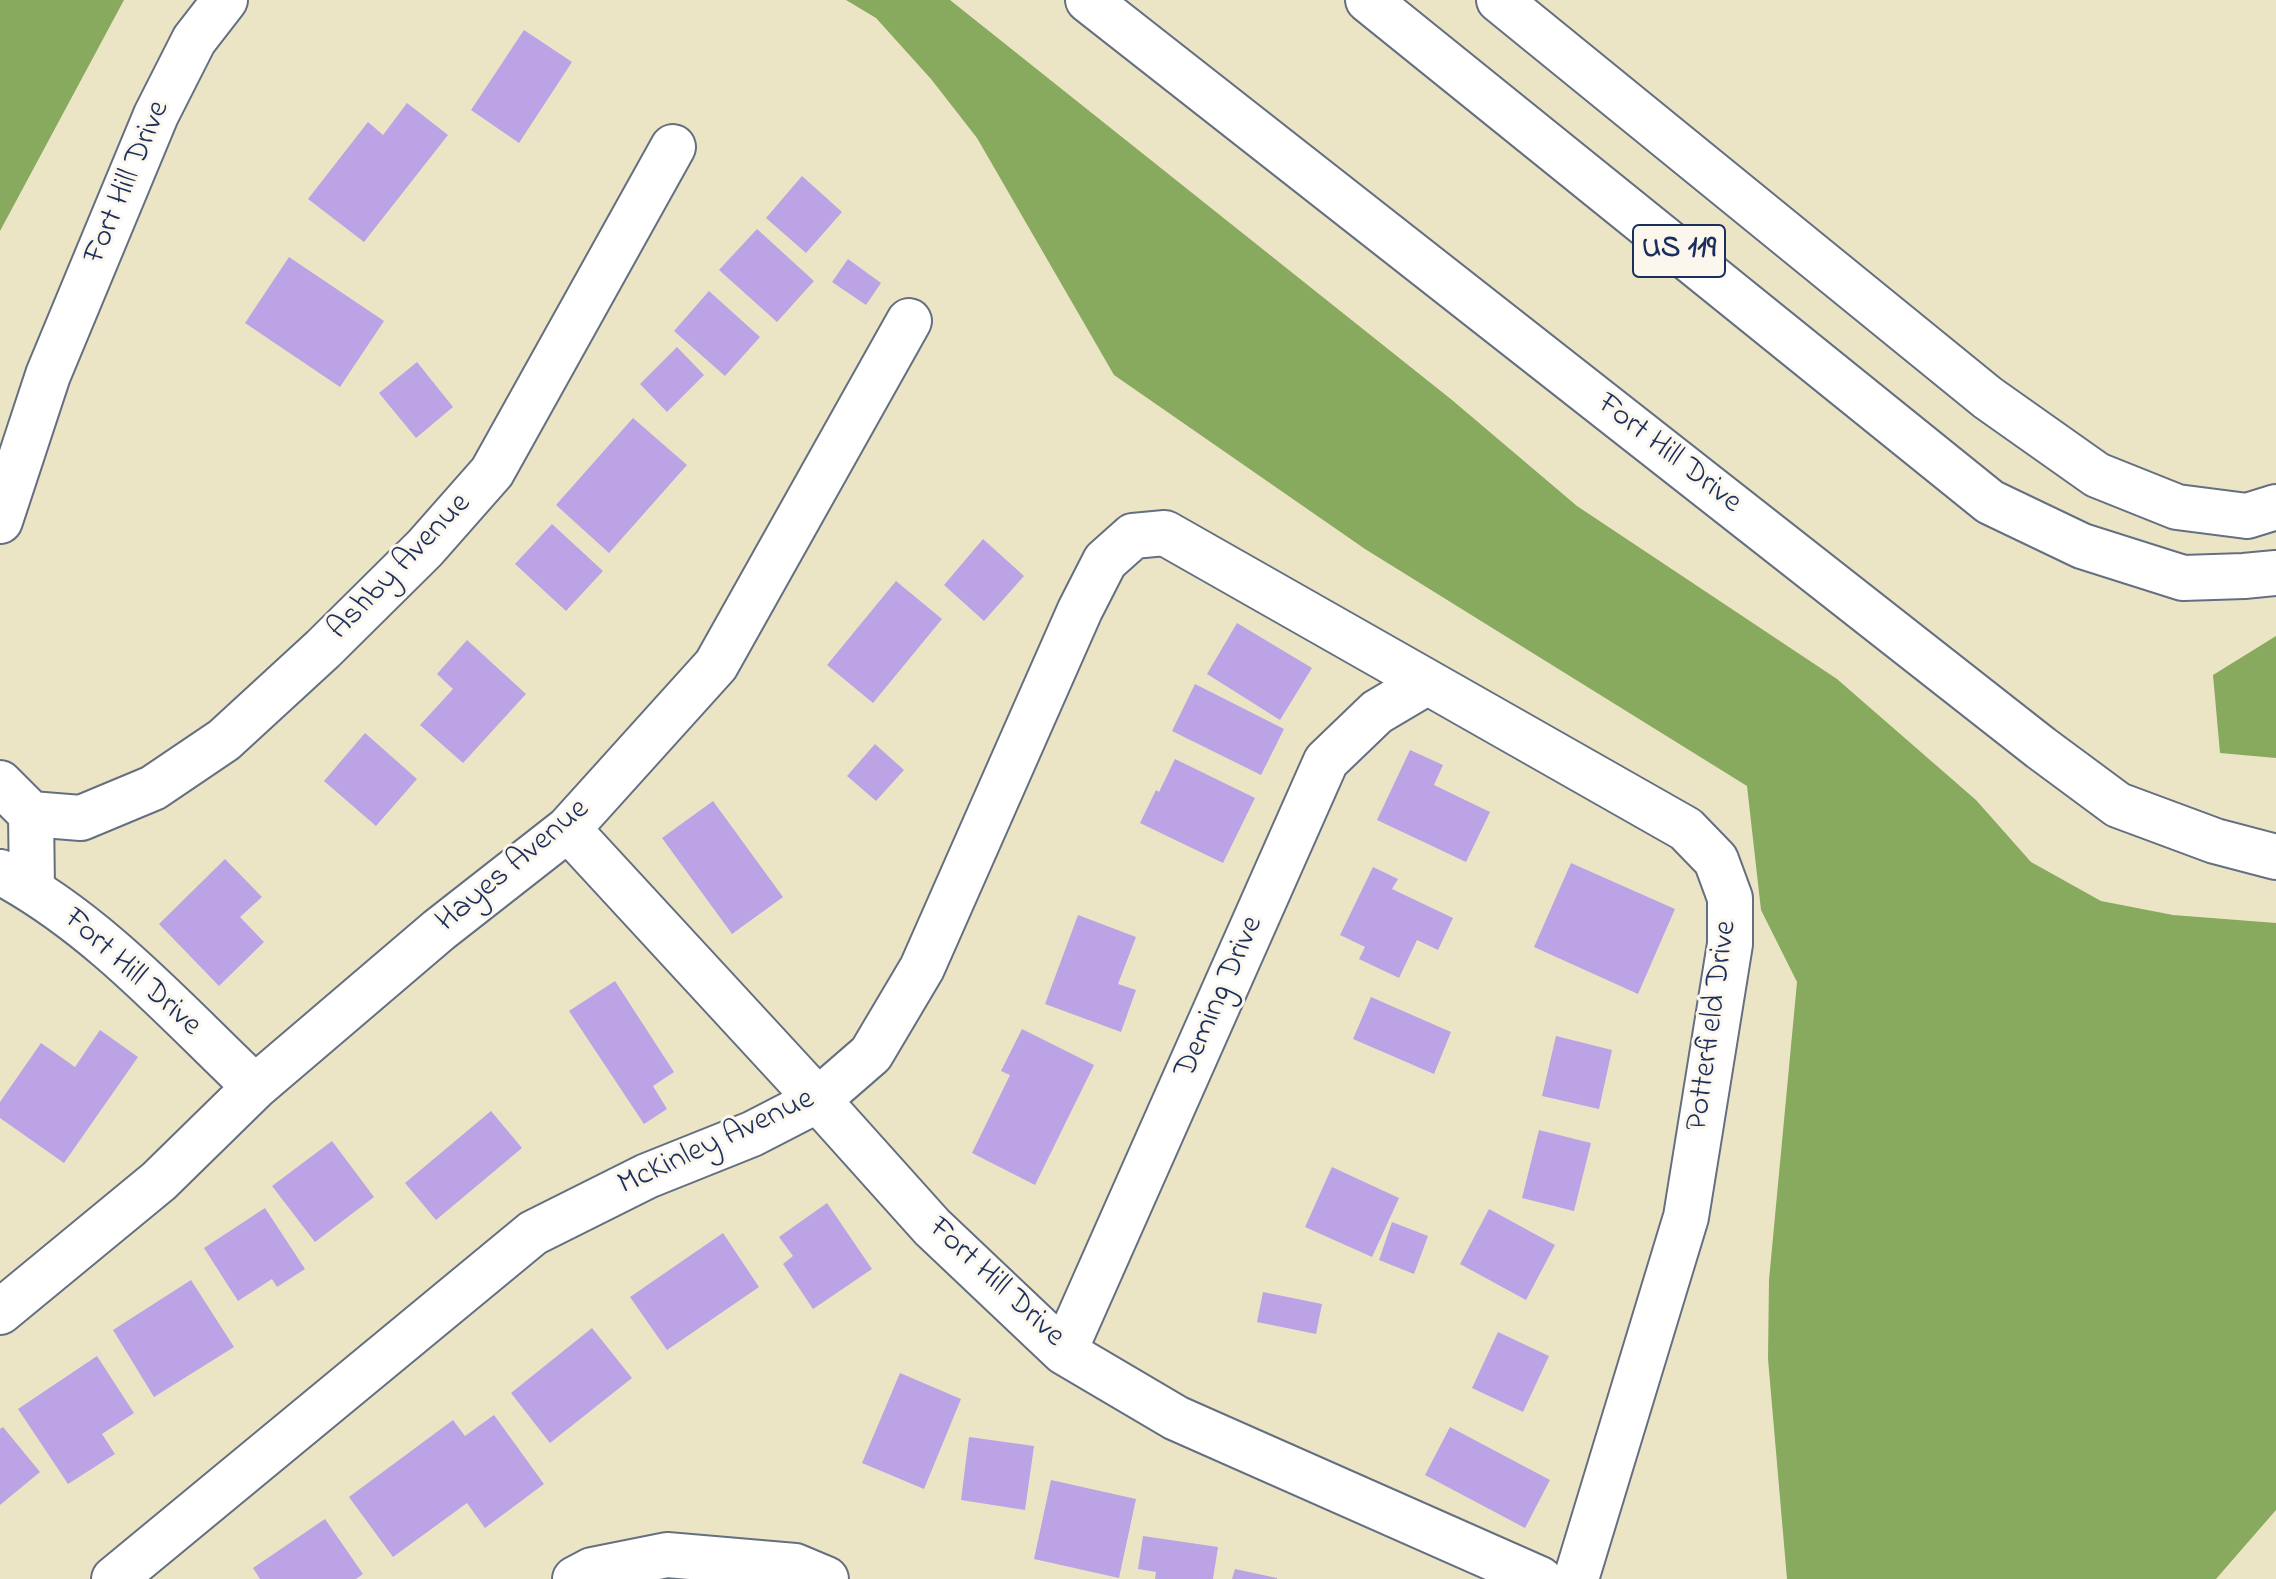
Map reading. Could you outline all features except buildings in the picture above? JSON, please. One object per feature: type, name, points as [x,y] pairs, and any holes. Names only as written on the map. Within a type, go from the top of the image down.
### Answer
[{"type":"main road","name":"Fort Hill Drive","points":[[0,521],[48,375],[156,115],[194,40],[225,0]]},
{"type":"main road","name":"Fort Hill Drive","points":[[1088,0],[2028,738],[2118,805],[2215,841],[2276,857]]},
{"type":"main road","name":"US 119","points":[[1368,0],[1990,502],[2082,546],[2183,578],[2276,573]]},
{"type":"main road","points":[[1499,0],[1988,398],[2097,475],[2177,507],[2247,516],[2276,507]]},
{"type":"main road","name":"Ashby Avenue","points":[[31,814],[81,818],[153,788],[224,740],[323,649],[425,548],[492,472],[673,147]]},
{"type":"main road","name":"Hayes Avenue","points":[[0,1312],[159,1181],[255,1087],[439,930],[568,829],[716,665],[909,321]]},
{"type":"main road","name":"Potterfield Drive","points":[[1165,533],[1686,829],[1716,860],[1730,898],[1730,944],[1686,1217],[1576,1579]]},
{"type":"main road","name":"McKinley Avenue","points":[[114,1579],[533,1233],[647,1176],[752,1134],[818,1100],[871,1054],[922,968],[1074,624],[1105,561],[1133,536],[1165,533]]},
{"type":"main road","name":"Deming Drive","points":[[1064,1352],[1326,761],[1377,712],[1426,683]]},
{"type":"main road","points":[[0,783],[31,814],[16,880]]},
{"type":"main road","name":"Fort Hill Drive","points":[[568,829],[932,1227],[1064,1352],[1176,1418],[1540,1579]]},
{"type":"main road","name":"Fort Hill Drive","points":[[16,880],[102,942],[255,1087]]},
{"type":"main road","points":[[575,1579],[592,1570],[667,1555],[795,1566],[826,1579]]},
{"type":"green space","points":[[0,0],[124,0],[0,231]]},
{"type":"green space","points":[[846,0],[950,0],[1452,400],[1577,506],[1837,679],[1976,800],[2031,862],[2101,901],[2173,915],[2276,923],[2276,1510],[2216,1579],[1787,1579],[1768,1359],[1769,1280],[1797,982],[1761,910],[1747,786],[1365,549],[1114,375],[977,138],[931,79],[876,18]]},
{"type":"green space","points":[[2276,636],[2276,758],[2220,753],[2213,675]]}]
